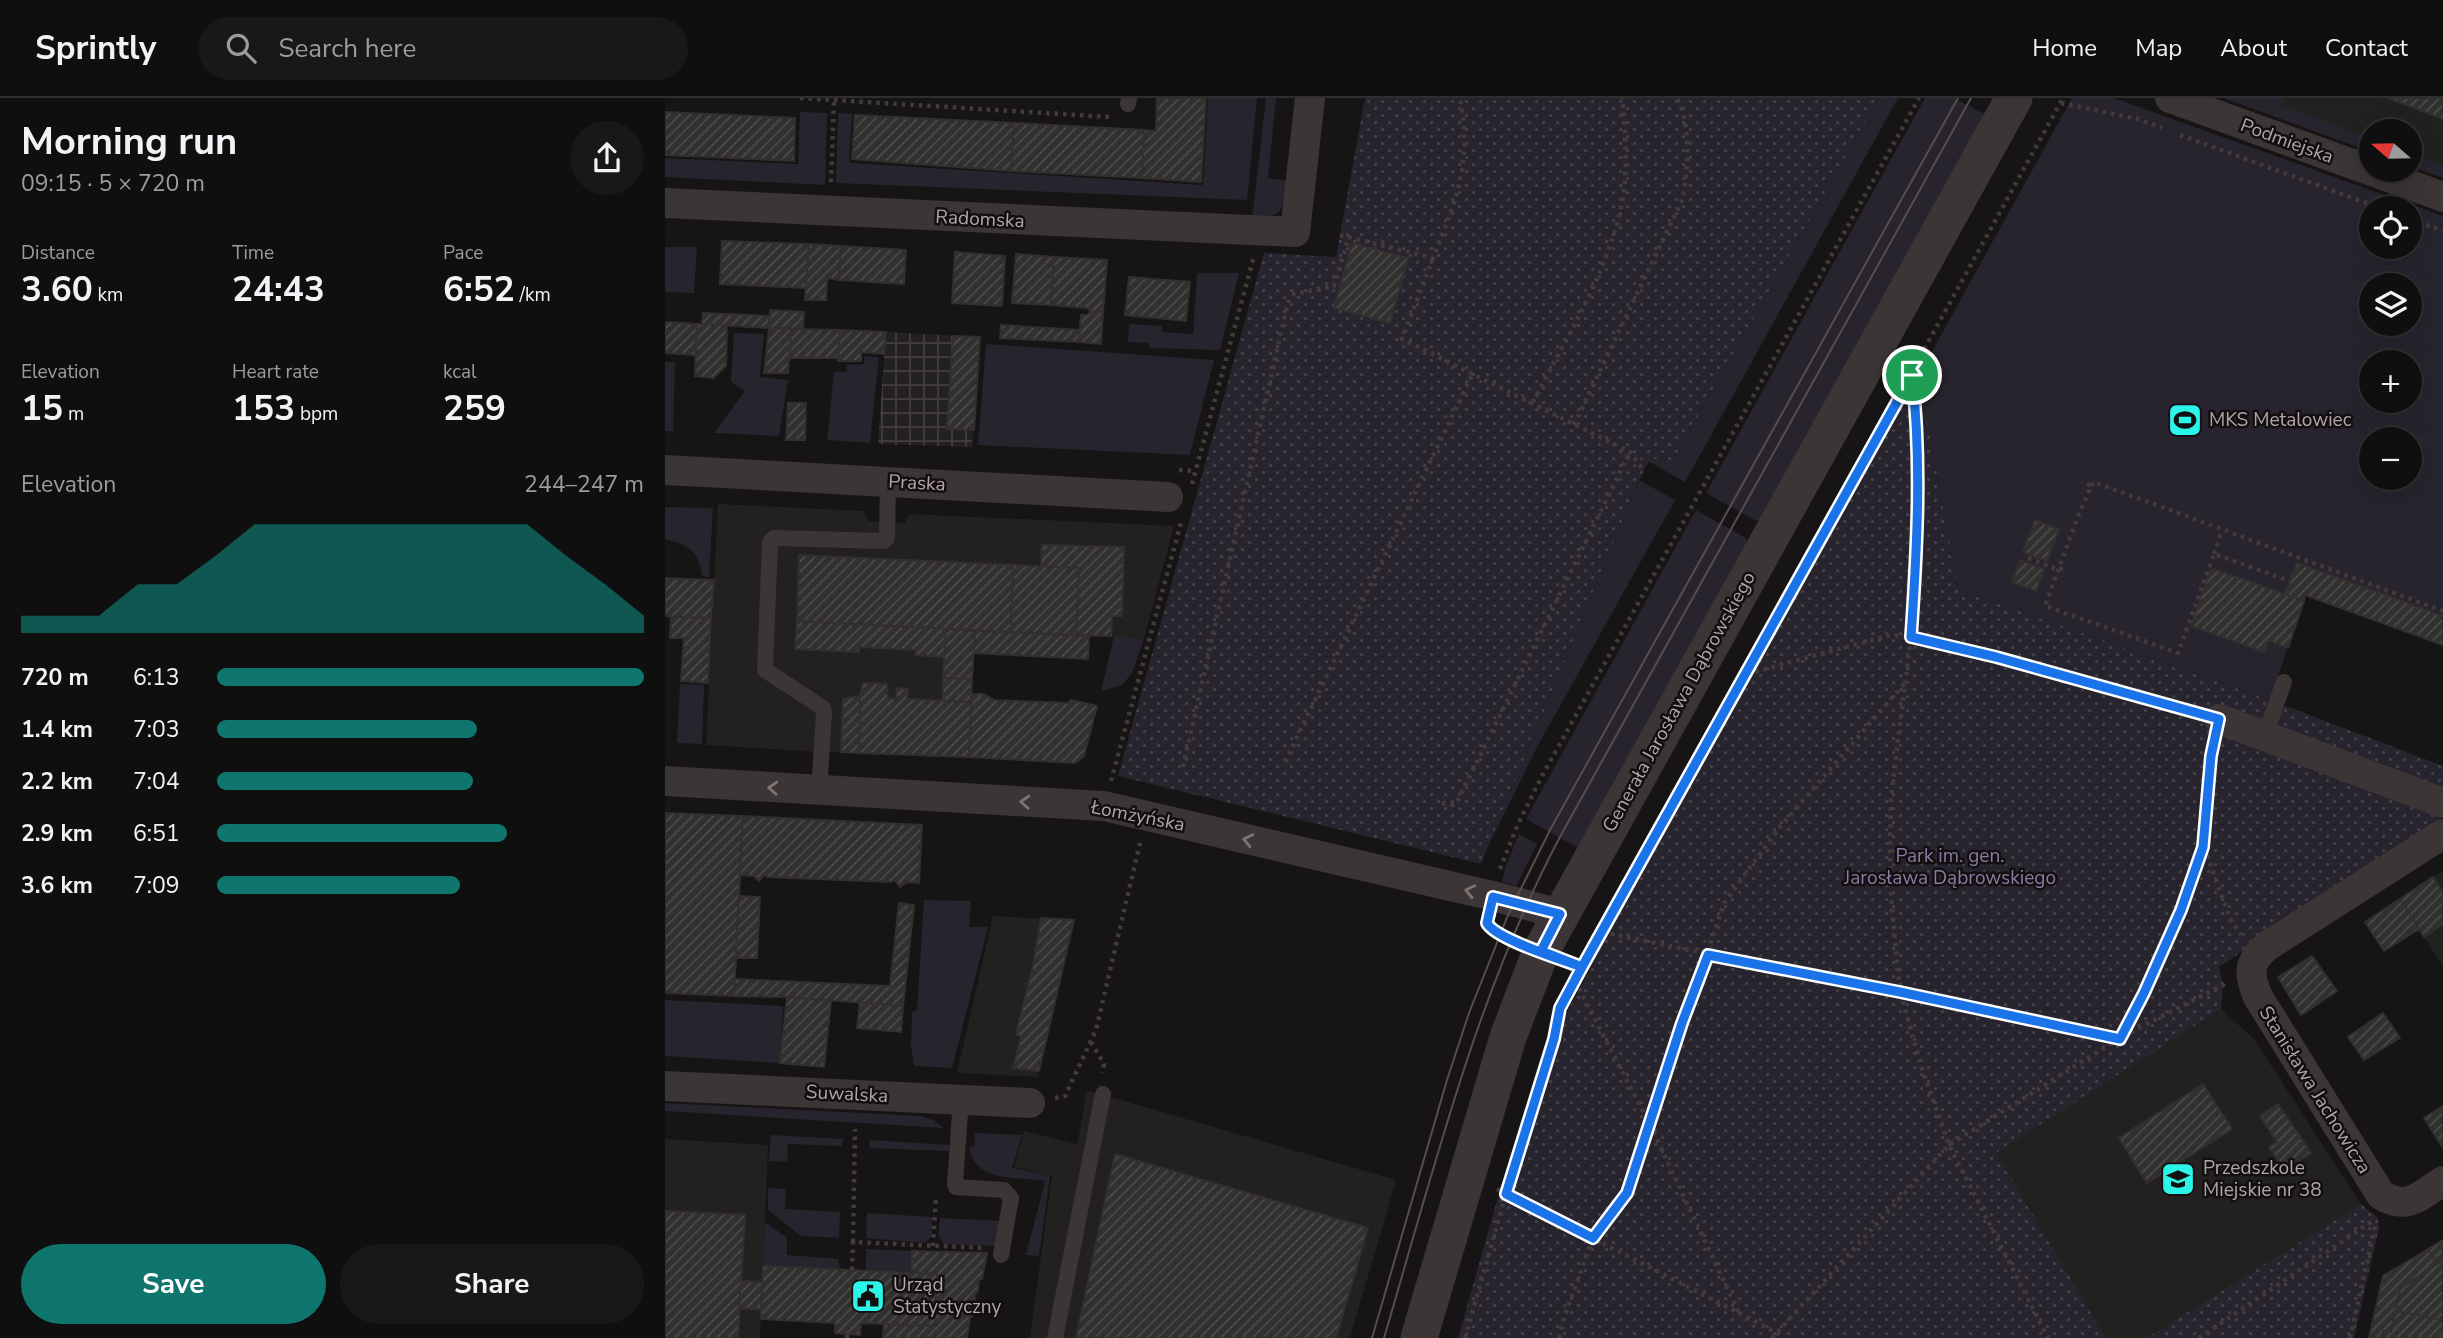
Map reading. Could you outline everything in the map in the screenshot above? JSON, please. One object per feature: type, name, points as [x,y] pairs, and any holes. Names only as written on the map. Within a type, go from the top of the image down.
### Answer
[{"type":"street","name":"Radomska","points":[[665,204],[1295,232],[1310,98]]},
{"type":"street","name":"Generała Jarosława Dąbrowskiego","points":[[1419,1338],[1508,1037],[1541,951],[2014,98]]},
{"type":"street","name":"Podmiejska","points":[[2170,98],[2443,197]]},
{"type":"street","name":"Praska","points":[[665,470],[1168,497]]},
{"type":"street","points":[[2219,719],[2443,803]]},
{"type":"street","name":"Łomżyńska","points":[[665,781],[1104,806],[1560,914]]},
{"type":"street","points":[[2257,955],[2443,834]]},
{"type":"street","name":"Stanisława Jachowicza","points":[[2257,955],[2252,963],[2252,975],[2258,998],[2381,1195],[2394,1203],[2410,1202],[2443,1181]]},
{"type":"street","name":"Suwalska","points":[[665,1086],[1030,1103]]},
{"type":"lane","points":[[819,790],[823,708],[765,670],[770,542],[774,538],[884,541],[887,538],[888,482]]},
{"type":"lane","points":[[2265,735],[2284,682]]},
{"type":"lane","points":[[1055,1338],[1103,1094]]},
{"type":"lane","points":[[961,1099],[955,1184],[956,1187],[1004,1190],[1008,1193],[1011,1198],[1001,1252]]},
{"type":"path","points":[[800,98],[1128,118],[1129,101]]},
{"type":"path","points":[[1460,98],[1464,122],[1463,171],[1459,192],[1402,339],[1630,452],[1644,471]]},
{"type":"path","points":[[1533,402],[1601,270],[1616,223],[1625,181],[1623,98]]},
{"type":"path","points":[[1574,425],[1683,198],[1689,160],[1685,115],[1677,98]]},
{"type":"path","points":[[1582,967],[1490,929],[1487,923],[1503,859],[1542,776],[1919,98]]},
{"type":"path","points":[[830,190],[834,100]]},
{"type":"path","points":[[1465,1338],[1554,1039],[1560,1008],[1912,375],[2061,100],[2137,119],[2359,200]]},
{"type":"path","points":[[2422,223],[2443,231]]},
{"type":"path","points":[[1340,235],[1433,258]]},
{"type":"path","points":[[1183,766],[1288,302],[1294,293],[1334,286],[1349,236]]},
{"type":"path","points":[[1285,762],[1473,373]]},
{"type":"path","points":[[1912,375],[1918,495],[1911,637],[1891,797],[1890,848],[1891,897],[1900,992],[1922,1069],[1949,1145],[2048,1338]]},
{"type":"path","points":[[1442,803],[1453,805],[1458,800],[1630,452]]},
{"type":"path","points":[[2222,530],[2178,653],[2045,606],[2061,569],[2089,485],[2094,482],[2443,611]]},
{"type":"path","points":[[2214,554],[2290,581]]},
{"type":"path","points":[[2028,558],[2061,569]]},
{"type":"path","points":[[2179,628],[2186,630]]},
{"type":"path","points":[[1746,674],[1891,635],[1911,637],[1996,657],[2219,719],[2211,756],[2203,847],[2181,910],[2120,1039]]},
{"type":"path","points":[[1559,1338],[1593,1238],[1627,1193],[1724,903],[1780,827],[1905,683]]},
{"type":"path","points":[[1065,1096],[1096,1030],[1148,816]]},
{"type":"path","points":[[2203,847],[2230,919],[2257,955]]},
{"type":"path","points":[[1602,932],[2120,1039]]},
{"type":"path","points":[[1575,980],[1650,1125],[1739,1313]]},
{"type":"path","points":[[1772,1338],[1949,1145],[2120,1039],[2223,985]]},
{"type":"path","points":[[1091,1042],[1104,1064],[1103,1094]]},
{"type":"path","points":[[852,1270],[855,1129]]},
{"type":"path","points":[[933,1246],[936,1186]]},
{"type":"path","points":[[1497,1189],[1739,1313],[1782,1338]]},
{"type":"path","points":[[2199,1338],[2378,1217],[2350,1338]]},
{"type":"path","points":[[853,1242],[1001,1252]]},
{"type":"shaded area","points":[[2224,98],[2443,98],[2443,178],[2422,170],[2422,119],[2359,119],[2359,148]]},
{"type":"shaded area","points":[[886,332],[980,337],[972,447],[878,444]]},
{"type":"shaded area","points":[[718,504],[864,511],[868,521],[905,523],[909,514],[1174,526],[1144,639],[975,631],[969,757],[822,752],[706,745]]},
{"type":"shaded area","points":[[2443,871],[2443,967],[2400,899]]},
{"type":"shaded area","points":[[993,916],[1074,920],[1038,1077],[957,1073]]},
{"type":"shaded area","name":"Przedszkole Miejskie nr 38","points":[[2221,1009],[2254,1039],[2361,1204],[2146,1338],[2106,1338],[1995,1153]]},
{"type":"shaded area","points":[[1087,1090],[1396,1180],[1350,1338],[1030,1338],[1052,1176],[1014,1167],[1024,1131],[1077,1144]]},
{"type":"shaded area","points":[[665,1139],[768,1145],[760,1338],[665,1338]]},
{"type":"green space","points":[[1208,98],[1257,98],[1247,200],[836,183],[838,113],[852,114],[849,162],[852,163],[1203,185]]},
{"type":"green space","points":[[1266,98],[1276,98],[1268,178],[1288,181],[1280,210],[1270,216],[1252,219]]},
{"type":"green space","points":[[1365,98],[1879,98],[1673,460],[1650,459],[1639,480],[1481,864],[1118,776],[1264,253],[1336,257]]},
{"type":"green space","points":[[1879,98],[1898,98],[1685,482],[1648,461],[1673,460]]},
{"type":"green space","points":[[1925,98],[1954,98],[1988,116],[1762,519],[1756,521],[1706,493]]},
{"type":"green space","name":"MKS Metalowiec","points":[[2072,98],[2114,98],[2387,196],[2359,196],[2359,259],[2422,259],[2422,208],[2443,216],[2443,616],[2314,569],[2270,700],[1958,589],[1919,375]]},
{"type":"green space","points":[[2224,98],[2284,98],[2281,105],[2359,134],[2359,148]]},
{"type":"green space","points":[[800,112],[827,113],[825,185],[665,177],[665,158],[798,164]]},
{"type":"green space","points":[[2422,157],[2443,165],[2443,178],[2422,170]]},
{"type":"green space","points":[[665,247],[697,247],[694,293],[665,292]]},
{"type":"green space","points":[[1197,273],[1239,273],[1220,350],[1149,348],[1149,343],[1128,342],[1129,324],[1162,326],[1162,332],[1193,334]]},
{"type":"green space","points":[[734,333],[764,334],[760,377],[788,380],[779,436],[714,433],[745,391],[731,382]]},
{"type":"green space","points":[[986,344],[1214,360],[1190,455],[978,445]]},
{"type":"green space","points":[[864,356],[879,357],[870,443],[827,440],[834,372],[846,372],[847,365],[864,364]]},
{"type":"green space","points":[[665,362],[675,362],[673,431],[665,431]]},
{"type":"green space","name":"Park im. gen. Jarosława Dąbrowskiego","points":[[1919,375],[1958,589],[2270,700],[2443,766],[2443,816],[2219,967],[2223,985],[2221,1009],[1996,1153],[2106,1338],[1458,1338],[1500,1190],[1549,1047],[1609,933]]},
{"type":"green space","points":[[1639,480],[1675,500],[1535,751],[1489,845]]},
{"type":"green space","points":[[665,507],[713,508],[709,577],[702,576],[698,560],[691,550],[665,539]]},
{"type":"green space","points":[[1696,510],[1746,538],[1748,546],[1580,849],[1526,819]]},
{"type":"green space","points":[[1114,636],[1144,639],[1132,673],[1122,685],[1101,691]]},
{"type":"green space","points":[[680,684],[704,685],[702,744],[677,743]]},
{"type":"green space","points":[[1519,834],[1537,844],[1516,886],[1502,882]]},
{"type":"green space","points":[[924,900],[971,901],[969,927],[988,927],[952,1068],[914,1066],[911,1045],[912,1012],[917,1010]]},
{"type":"green space","points":[[665,1000],[783,1006],[780,1063],[665,1056]]},
{"type":"green space","points":[[665,1103],[921,1116],[944,1128],[665,1111]]},
{"type":"green space","points":[[974,1133],[1022,1135],[1012,1168],[1050,1176],[1039,1256],[1026,1255],[1045,1181],[999,1176],[979,1167],[969,1147],[975,1145]]},
{"type":"green space","points":[[771,1135],[843,1139],[842,1146],[788,1144],[787,1162],[769,1161]]},
{"type":"green space","points":[[870,1140],[949,1145],[949,1151],[869,1148]]},
{"type":"green space","points":[[768,1188],[786,1189],[785,1209],[840,1212],[839,1238],[801,1236],[768,1210]]},
{"type":"green space","points":[[2361,1204],[2378,1218],[2379,1228],[2354,1338],[2146,1338]]},
{"type":"green space","points":[[867,1213],[932,1217],[932,1236],[925,1243],[866,1238]]},
{"type":"green space","points":[[940,1218],[1002,1221],[996,1246],[944,1244],[938,1235]]},
{"type":"green space","points":[[765,1222],[787,1238],[787,1255],[838,1259],[840,1269],[763,1266]]},
{"type":"green space","points":[[866,1249],[912,1251],[912,1272],[866,1270]]},
{"type":"building","points":[[1157,98],[1206,98],[1201,182],[1142,178],[1144,130],[1156,131]]},
{"type":"building","points":[[2388,98],[2443,98],[2443,119]]},
{"type":"building","points":[[665,112],[795,118],[794,161],[665,155]]},
{"type":"building","points":[[855,115],[1014,123],[1011,171],[852,159]]},
{"type":"building","points":[[1014,123],[1144,130],[1142,178],[1011,171]]},
{"type":"building","points":[[722,241],[809,244],[806,288],[720,284]]},
{"type":"building","points":[[1352,243],[1408,258],[1390,323],[1334,308]]},
{"type":"building","points":[[809,244],[841,246],[839,280],[827,278],[826,300],[805,300]]},
{"type":"building","points":[[841,246],[906,250],[904,284],[839,280]]},
{"type":"building","points":[[955,252],[1005,256],[1002,306],[952,303]]},
{"type":"building","points":[[1016,254],[1054,257],[1051,305],[1012,303]]},
{"type":"building","points":[[1054,257],[1107,260],[1103,312],[1051,305]]},
{"type":"building","points":[[1129,277],[1190,282],[1186,321],[1125,315]]},
{"type":"building","points":[[770,310],[804,312],[803,329],[769,328]]},
{"type":"building","points":[[1103,312],[1101,344],[1079,342],[1081,315]]},
{"type":"building","points":[[703,313],[769,316],[769,328],[702,324]]},
{"type":"building","points":[[665,322],[697,324],[696,355],[665,353]]},
{"type":"building","points":[[697,324],[727,325],[726,366],[713,378],[695,376]]},
{"type":"building","points":[[1001,325],[1080,330],[1079,342],[1000,338]]},
{"type":"building","points":[[769,328],[791,329],[788,373],[764,373]]},
{"type":"building","points":[[791,329],[840,330],[838,358],[790,358]]},
{"type":"building","points":[[840,330],[886,332],[884,354],[861,352],[861,361],[838,361]]},
{"type":"building","points":[[953,336],[980,337],[974,430],[947,429]]},
{"type":"building","points":[[788,403],[806,403],[805,440],[786,440]]},
{"type":"building","points":[[2035,520],[2059,529],[2047,561],[2023,552]]},
{"type":"building","points":[[1042,545],[1124,547],[1122,616],[1112,616],[1111,636],[1076,635],[1079,568],[1041,566]]},
{"type":"building","points":[[799,555],[1013,565],[1011,632],[797,621]]},
{"type":"building","points":[[2020,560],[2044,569],[2036,591],[2012,582]]},
{"type":"building","points":[[2297,563],[2443,616],[2443,645],[2305,595],[2304,601],[2285,594]]},
{"type":"building","points":[[1013,565],[1079,568],[1076,635],[1011,632]]},
{"type":"building","points":[[2211,568],[2304,601],[2288,648],[2268,640],[2264,652],[2191,626]]},
{"type":"building","points":[[665,578],[714,580],[711,618],[665,616]]},
{"type":"building","points":[[671,617],[711,618],[708,683],[681,681],[684,638],[670,638]]},
{"type":"building","points":[[797,621],[946,629],[945,657],[916,655],[916,650],[859,647],[859,652],[795,649]]},
{"type":"building","points":[[946,629],[975,631],[972,679],[943,678]]},
{"type":"building","points":[[975,631],[1089,636],[1088,659],[974,653]]},
{"type":"building","points":[[943,678],[972,679],[971,702],[943,701]]},
{"type":"building","points":[[863,683],[887,684],[888,698],[896,699],[897,688],[908,689],[907,699],[971,702],[969,757],[859,753],[860,696]]},
{"type":"building","points":[[972,694],[984,694],[994,700],[1069,703],[1070,700],[1097,706],[1084,756],[1075,763],[969,757]]},
{"type":"building","points":[[860,696],[859,753],[841,752],[843,699]]},
{"type":"building","points":[[665,813],[743,816],[734,996],[665,993]]},
{"type":"building","points":[[743,816],[922,825],[919,883],[907,882],[900,887],[894,879],[891,882],[767,877],[765,874],[759,881],[754,876],[740,875]]},
{"type":"building","points":[[2433,877],[2443,892],[2443,924],[2424,937],[2400,899]]},
{"type":"building","points":[[739,896],[760,897],[757,958],[736,958]]},
{"type":"building","points":[[2400,899],[2419,929],[2384,951],[2365,922]]},
{"type":"building","points":[[899,903],[914,905],[903,1006],[787,997],[734,996],[735,979],[890,986]]},
{"type":"building","points":[[1041,918],[1074,920],[1039,1071],[1013,1068],[1021,1037],[1016,1034],[1033,966]]},
{"type":"building","points":[[2312,956],[2337,991],[2301,1015],[2278,977]]},
{"type":"building","points":[[787,997],[831,1001],[824,1067],[780,1063]]},
{"type":"building","points":[[860,1003],[903,1006],[901,1032],[857,1028]]},
{"type":"building","points":[[2383,1013],[2400,1038],[2364,1060],[2348,1037]]},
{"type":"building","points":[[2203,1084],[2232,1129],[2147,1183],[2119,1138]]},
{"type":"building","points":[[2278,1104],[2311,1153],[2285,1170],[2269,1147],[2277,1142],[2260,1116]]},
{"type":"building","points":[[2443,1106],[2443,1148],[2424,1118]]},
{"type":"building","points":[[1115,1154],[1368,1228],[1336,1338],[1076,1338]]},
{"type":"building","points":[[665,1211],[745,1215],[738,1338],[665,1338]]},
{"type":"building","points":[[2443,1240],[2443,1260],[2437,1264],[2428,1249]]},
{"type":"building","points":[[2428,1249],[2437,1264],[2400,1289],[2391,1332],[2383,1331],[2382,1338],[2369,1338],[2383,1276]]},
{"type":"building","points":[[912,1251],[987,1253],[967,1338],[883,1338],[884,1324],[935,1326],[937,1274],[912,1272]]},
{"type":"building","points":[[2443,1260],[2443,1320],[2396,1311],[2400,1289]]},
{"type":"building","points":[[763,1266],[937,1274],[935,1326],[861,1323],[860,1335],[835,1333],[835,1323],[761,1319]]},
{"type":"building","points":[[741,1281],[762,1282],[761,1309],[739,1308]]},
{"type":"building","points":[[2396,1311],[2443,1320],[2442,1338],[2382,1338],[2383,1331],[2391,1332]]},
{"type":"tram line","points":[[1372,1338],[1447,1080],[1469,1013],[1508,915],[1550,830],[1958,98]]},
{"type":"tram line","points":[[1384,1338],[1460,1081],[1482,1017],[1532,893],[1562,833],[1971,98]]},
{"type":"place","name":"MKS Metalowiec","points":[[2185,420]]},
{"type":"place","name":"Przedszkole Miejskie nr 38","points":[[2178,1179]]},
{"type":"place","name":"Urząd Statystyczny","points":[[868,1296]]},
{"type":"route","points":[[1912,375],[1582,967],[1541,951],[1495,933],[1487,923],[1493,897],[1560,914],[1541,951],[1582,967],[1560,1008],[1554,1039],[1506,1194],[1593,1238],[1627,1193],[1682,1023],[1708,955],[1900,992],[2120,1039],[2181,910],[2203,847],[2211,756],[2219,719],[1996,657],[1911,637],[1918,495],[1912,375]]}]
